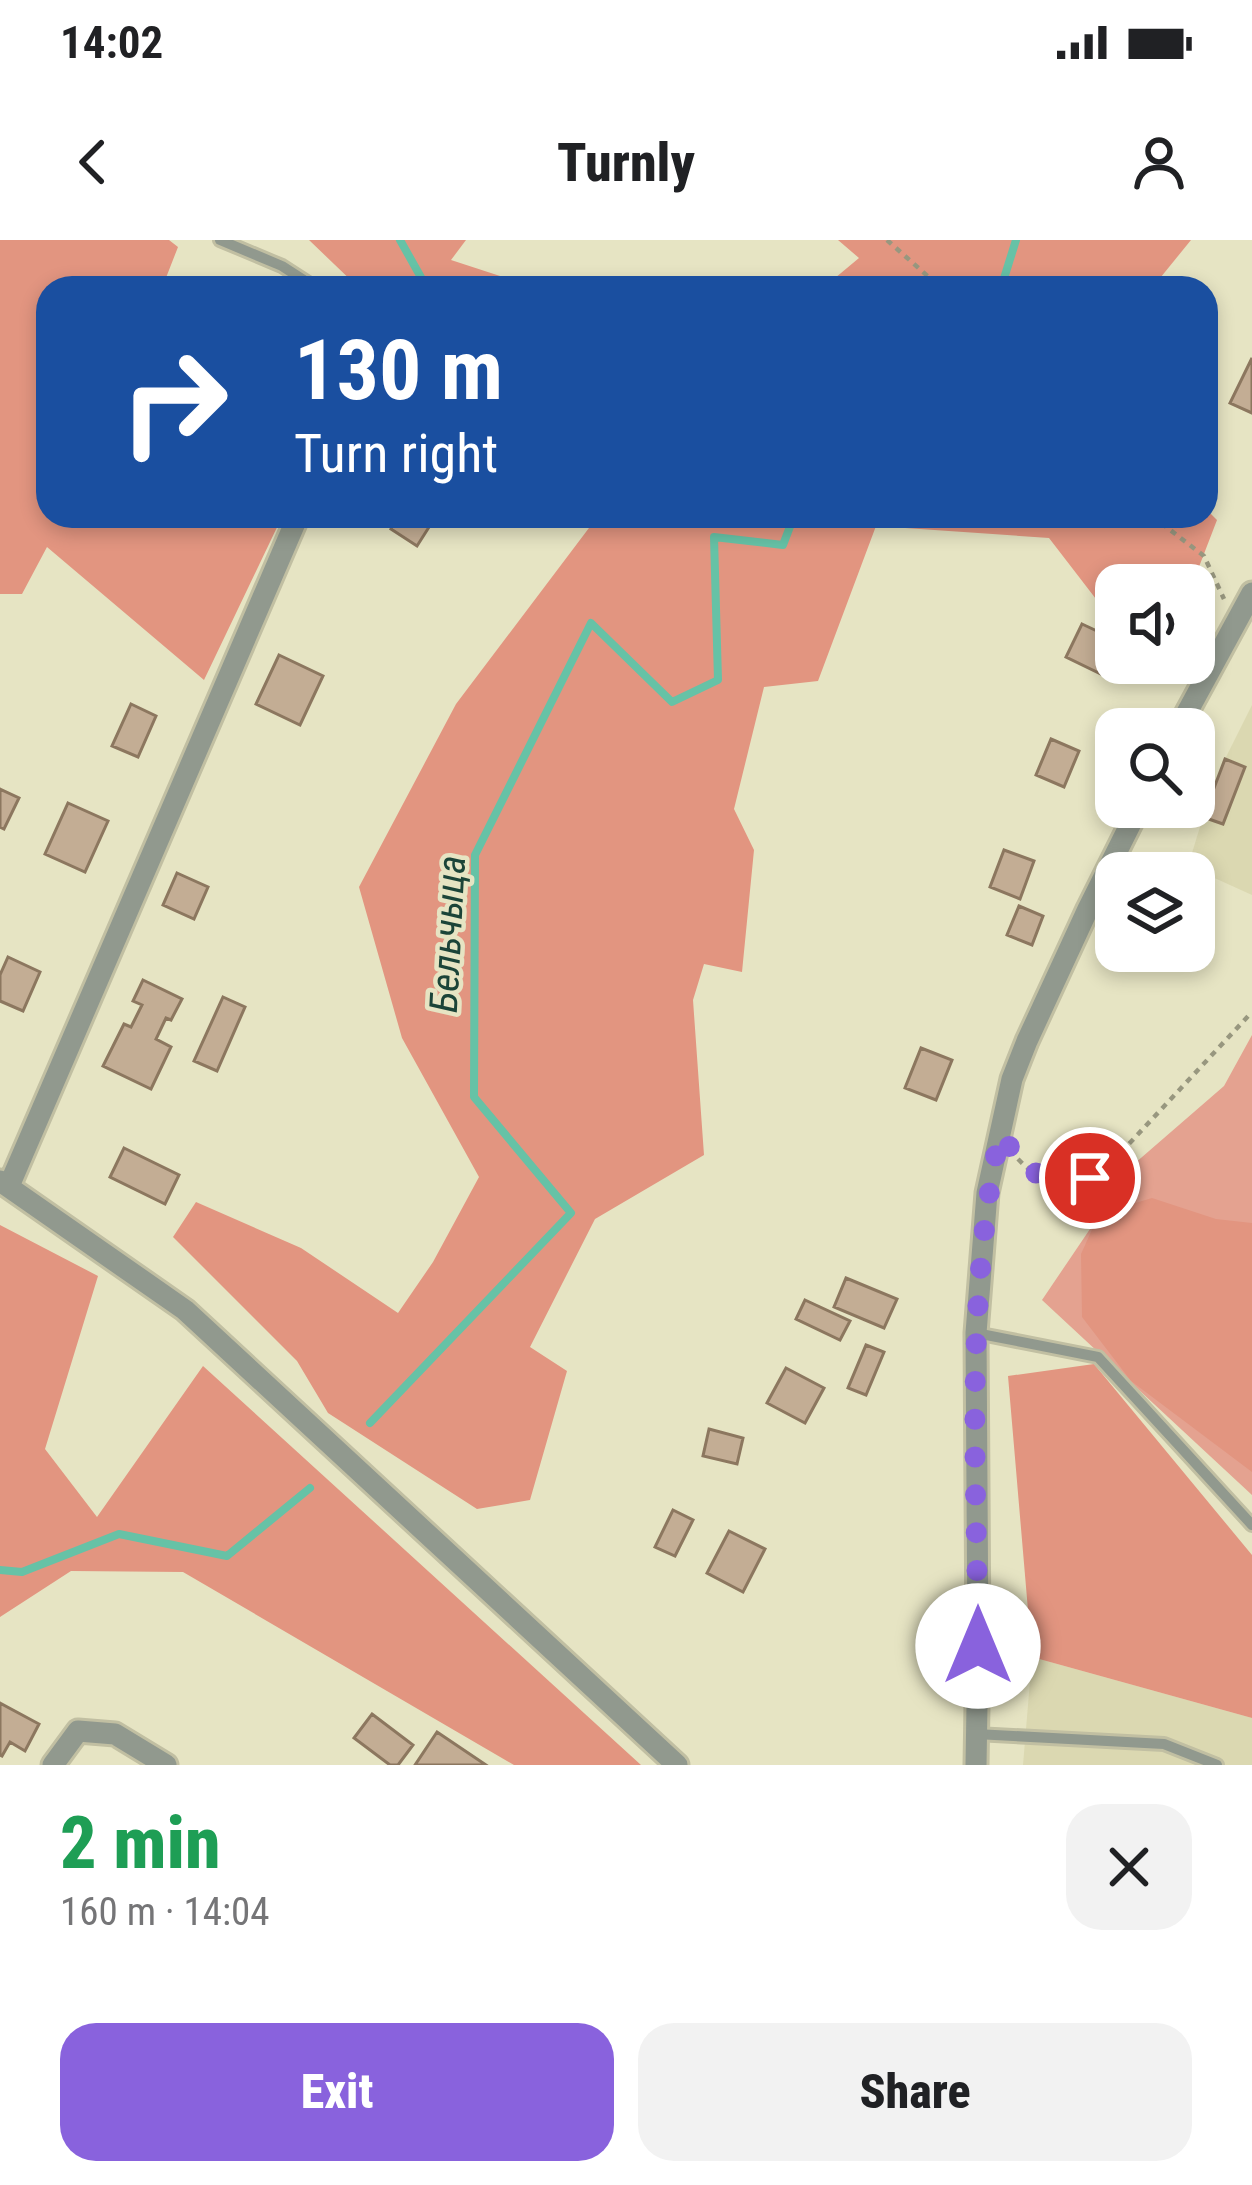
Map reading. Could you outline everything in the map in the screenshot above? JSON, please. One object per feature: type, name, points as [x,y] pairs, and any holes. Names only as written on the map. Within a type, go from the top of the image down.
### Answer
[{"type":"street","points":[[293,528],[5,1184],[185,1310],[677,1765]]},
{"type":"street","points":[[1190,708],[1252,593]]},
{"type":"street","points":[[976,1765],[976,1333],[985,1210],[1012,1079],[1128,828]]},
{"type":"street","points":[[53,1765],[78,1730],[115,1734],[166,1765]]},
{"type":"lane","points":[[220,240],[297,276]]},
{"type":"lane","points":[[976,1333],[1098,1357],[1252,1526]]},
{"type":"lane","points":[[976,1734],[1164,1744],[1217,1765]]},
{"type":"path","points":[[887,240],[928,276]]},
{"type":"path","points":[[1168,528],[1204,556],[1236,626]]},
{"type":"path","points":[[1000,1134],[1037,1175],[1055,1182],[1090,1178],[1113,1161],[1252,1012]]},
{"type":"shaded area","points":[[0,240],[169,240],[178,247],[167,276],[36,276],[36,528],[277,528],[204,680],[47,547],[22,594],[0,594]]},
{"type":"shaded area","points":[[309,240],[466,240],[451,260],[500,276],[346,276]]},
{"type":"shaded area","points":[[838,240],[1191,240],[1162,276],[837,276],[859,258]]},
{"type":"shaded area","points":[[589,528],[875,528],[818,681],[764,687],[734,809],[754,850],[742,972],[704,964],[693,1000],[704,1155],[595,1219],[530,1347],[567,1371],[530,1500],[477,1509],[328,1413],[297,1361],[173,1237],[196,1202],[301,1248],[398,1313],[433,1262],[479,1177],[402,1038],[359,887],[456,704]]},
{"type":"shaded area","points":[[905,528],[1214,528],[1200,564],[1095,564],[1095,598],[1049,538]]},
{"type":"shaded area","points":[[1252,705],[1252,895],[1215,878],[1215,852],[1192,852],[1200,828],[1215,828],[1215,785]]},
{"type":"shaded area","points":[[1252,1035],[1252,1495],[1042,1300],[1134,1164],[1224,1086]]},
{"type":"shaded area","points":[[1152,1198],[1216,1219],[1252,1223],[1252,1472],[1131,1381],[1082,1317],[1081,1254],[1099,1214]]},
{"type":"shaded area","points":[[0,1225],[98,1276],[45,1449],[97,1517],[203,1366],[641,1765],[514,1765],[183,1572],[71,1571],[0,1617]]},
{"type":"shaded area","points":[[1094,1364],[1252,1555],[1252,1718],[1032,1657],[1008,1376]]},
{"type":"shaded area","points":[[1032,1657],[1252,1718],[1252,1765],[1023,1765]]},
{"type":"building","points":[[1252,358],[1252,413],[1230,403]]},
{"type":"building","points":[[392,528],[428,528],[417,546]]},
{"type":"building","points":[[1082,624],[1095,630],[1095,671],[1066,657]]},
{"type":"building","points":[[279,655],[323,676],[300,725],[256,704]]},
{"type":"building","points":[[131,704],[156,716],[138,757],[112,746]]},
{"type":"building","points":[[1051,739],[1079,751],[1064,787],[1036,775]]},
{"type":"building","points":[[1225,759],[1245,767],[1223,824],[1215,821],[1215,785]]},
{"type":"building","points":[[0,789],[19,798],[4,829],[0,827]]},
{"type":"building","points":[[68,803],[108,821],[85,872],[45,854]]},
{"type":"building","points":[[1004,850],[1034,861],[1020,899],[990,887]]},
{"type":"building","points":[[177,873],[208,887],[194,919],[163,905]]},
{"type":"building","points":[[1019,906],[1043,916],[1032,945],[1007,935]]},
{"type":"building","points":[[8,957],[40,972],[23,1011],[0,1001],[0,975]]},
{"type":"building","points":[[143,980],[182,999],[156,1039],[171,1047],[151,1089],[103,1066],[124,1024],[131,1027],[142,1005],[133,1001]]},
{"type":"building","points":[[223,997],[245,1007],[217,1071],[194,1061]]},
{"type":"building","points":[[921,1048],[952,1060],[936,1100],[905,1088]]},
{"type":"building","points":[[124,1148],[179,1175],[165,1204],[110,1177]]},
{"type":"building","points":[[846,1278],[897,1299],[884,1328],[834,1307]]},
{"type":"building","points":[[805,1300],[850,1321],[840,1340],[796,1319]]},
{"type":"building","points":[[866,1345],[884,1352],[866,1395],[848,1388]]},
{"type":"building","points":[[786,1368],[824,1388],[805,1423],[767,1403]]},
{"type":"building","points":[[709,1429],[743,1438],[737,1464],[703,1456]]},
{"type":"building","points":[[673,1510],[693,1520],[675,1556],[655,1547]]},
{"type":"building","points":[[729,1531],[765,1549],[743,1592],[707,1573]]},
{"type":"building","points":[[0,1703],[39,1724],[25,1751],[10,1742],[0,1755]]},
{"type":"building","points":[[372,1714],[413,1745],[398,1765],[390,1765],[354,1738]]},
{"type":"building","points":[[437,1732],[486,1765],[415,1765]]},
{"type":"waterway","points":[[400,240],[420,276]]},
{"type":"waterway","name":"Бельчыца","points":[[1005,276],[1016,240]]},
{"type":"waterway","name":"Бельчыца","points":[[370,1423],[571,1213],[474,1097],[475,855],[591,623],[672,702],[718,680],[714,537],[783,545],[789,528]]},
{"type":"waterway","name":"Бельчыца","points":[[0,1570],[22,1572],[119,1534],[227,1556],[310,1488]]},
{"type":"route","points":[[978,1646],[976,1333],[987,1193],[1000,1134],[1037,1175],[1055,1182],[1090,1178]]}]
